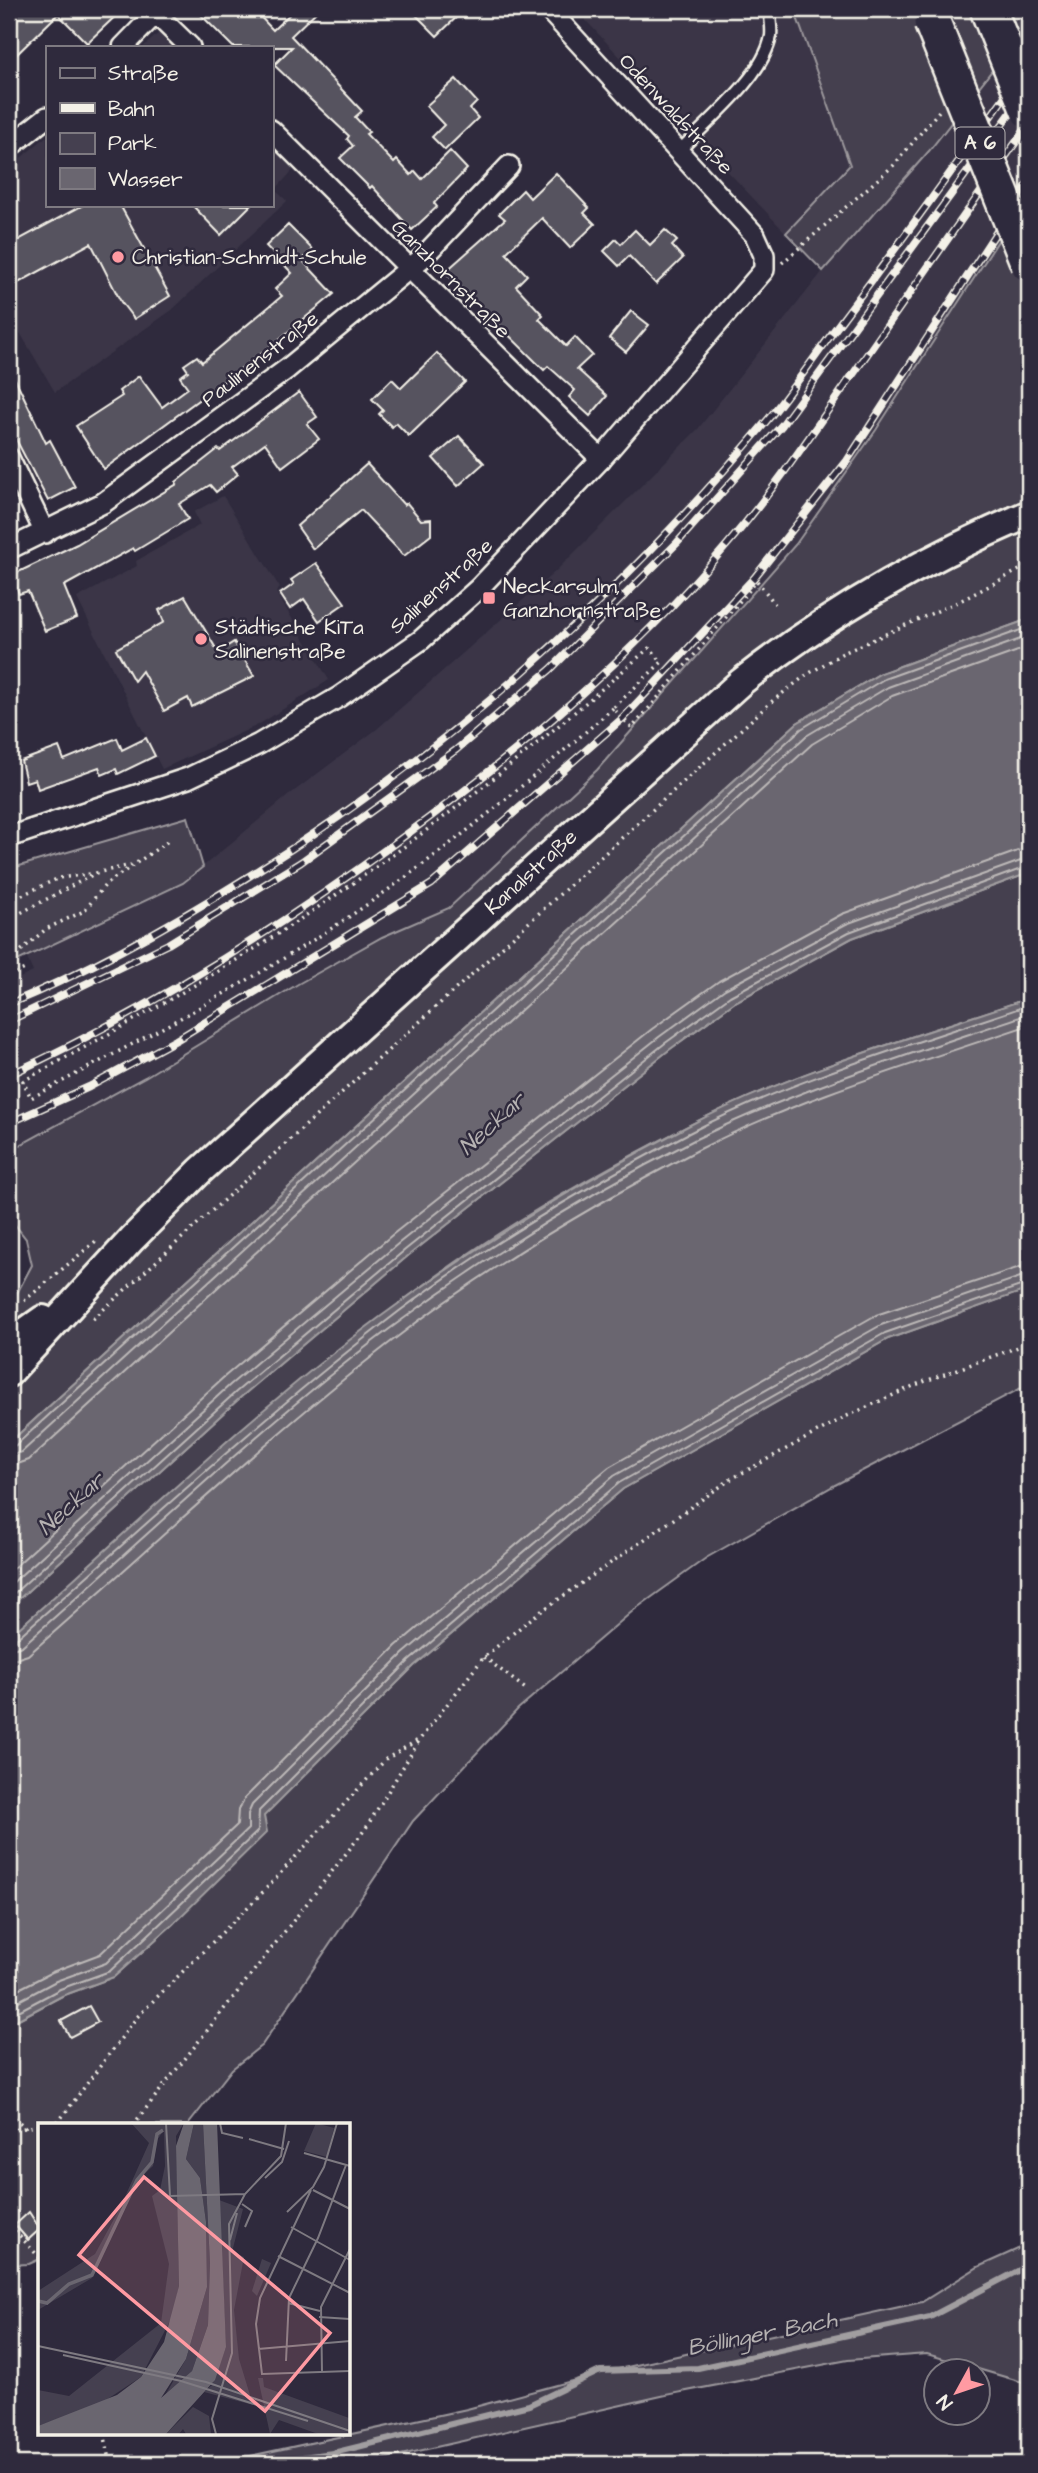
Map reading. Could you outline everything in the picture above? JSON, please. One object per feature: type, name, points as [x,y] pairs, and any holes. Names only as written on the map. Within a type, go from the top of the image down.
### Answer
[{"type":"highway","name":"A 6","points":[[988,9],[1029,111]]},
{"type":"highway","name":"A 6","points":[[932,22],[1029,264]]},
{"type":"main road","name":"Kanalstraße","points":[[9,1373],[79,1294],[200,1171],[741,682],[844,607],[954,546],[1029,514]]},
{"type":"main road","name":"Kanalstraße","points":[[9,1343],[79,1294]]},
{"type":"street","name":"Odenwaldstraße","points":[[548,9],[680,150],[755,235],[764,262]]},
{"type":"street","points":[[124,46],[156,10],[189,46]]},
{"type":"street","points":[[9,147],[46,118]]},
{"type":"street","name":"Ganzhornstraße","points":[[273,132],[601,459]]},
{"type":"street","name":"Paulinenstraße","points":[[9,549],[103,503],[141,479],[287,369],[409,269],[509,166]]},
{"type":"street","name":"Salinenstraße","points":[[9,837],[188,778],[259,744],[339,697],[421,640],[479,588],[601,459],[764,262]]},
{"type":"street","points":[[9,458],[45,533]]},
{"type":"lane","points":[[680,150],[744,83],[765,55],[771,34],[769,9]]},
{"type":"path","points":[[764,262],[791,258],[894,165],[942,108]]},
{"type":"path","points":[[86,1325],[770,703],[805,676],[841,654],[964,599],[1029,565]]},
{"type":"path","points":[[613,708],[632,728],[757,581],[775,604]]},
{"type":"path","points":[[649,648],[662,663],[613,708],[538,774],[435,856],[311,942],[197,1009],[31,1098],[23,1081],[156,1009],[222,969],[414,841],[522,757],[649,648]]},
{"type":"path","points":[[9,956],[16,955],[46,929],[84,911],[106,884],[171,839]]},
{"type":"path","points":[[9,901],[59,878],[134,865]]},
{"type":"path","points":[[9,919],[96,873]]},
{"type":"path","points":[[9,976],[26,968]]},
{"type":"path","points":[[135,2123],[366,1828],[420,1739],[484,1657],[533,1617],[731,1479],[858,1411],[920,1383],[1029,1343]]},
{"type":"path","points":[[484,1657],[527,1690]]},
{"type":"path","points":[[59,2123],[136,2017],[262,1893],[386,1759],[420,1739]]},
{"type":"path","points":[[9,2113],[27,2129]]},
{"type":"path","points":[[9,2131],[38,2126]]},
{"type":"path","points":[[13,2221],[9,2224],[38,2256]]},
{"type":"path","points":[[104,2434],[111,2464]]},
{"type":"shaded area","points":[[575,9],[794,9],[850,165],[786,233]]},
{"type":"shaded area","points":[[1029,23],[1029,204],[796,544],[597,770],[449,908],[382,937],[298,984],[145,1077],[9,1151],[9,983],[33,972],[27,958],[183,883],[289,795],[377,729],[557,570],[698,429],[823,271],[929,151]]},
{"type":"shaded area","points":[[159,33],[172,46],[144,46]]},
{"type":"shaded area","name":"Christian-Schmidt-Schule","points":[[46,137],[46,206],[273,206],[273,148],[294,169],[275,190],[287,201],[172,310],[55,392],[9,314],[9,168]]},
{"type":"shaded area","name":"Städtische KiTa Salinenstraße","points":[[223,496],[280,588],[276,592],[329,680],[258,725],[162,769],[77,598],[137,566],[136,561],[200,525],[194,512]]},
{"type":"green space","points":[[794,9],[1029,9],[1029,23],[929,151],[823,271],[786,233],[850,165]]},
{"type":"green space","points":[[1029,193],[1029,619],[881,673],[797,723],[9,1443],[9,1301],[15,1297],[32,1265],[26,1239],[9,1217],[9,1151],[145,1077],[298,984],[382,937],[449,908],[597,770],[796,544],[876,430]]},
{"type":"green space","points":[[188,817],[203,867],[183,883],[9,965],[9,869]]},
{"type":"green space","points":[[1029,873],[1029,998],[855,1056],[769,1088],[626,1159],[506,1229],[391,1310],[279,1399],[9,1637],[9,1608],[241,1397],[409,1255],[669,1050],[735,1002],[852,938]]},
{"type":"green space","points":[[1029,1289],[1029,1384],[835,1485],[706,1558],[634,1610],[518,1709],[413,1821],[262,2045],[232,2069],[190,2123],[38,2123],[38,2260],[29,2264],[9,2265],[9,2024],[62,1996],[114,1977],[173,1924],[263,1816],[414,1666],[623,1489],[888,1339]]},
{"type":"green space","points":[[1029,2244],[1029,2384],[992,2373],[992,2358],[941,2358],[927,2354],[848,2360],[666,2395],[361,2464],[213,2464],[467,2409],[609,2371],[922,2302],[978,2267]]},
{"type":"water","name":"Neckar","points":[[1029,619],[1029,873],[852,938],[735,1002],[669,1050],[409,1255],[241,1397],[9,1608],[9,1443],[797,723],[881,673]]},
{"type":"water","points":[[1029,998],[1029,1289],[888,1339],[623,1489],[414,1666],[264,1816],[267,1832],[173,1924],[114,1977],[62,1996],[9,2024],[9,1637],[237,1432],[331,1354],[453,1265],[529,1216],[646,1148],[769,1088],[855,1056]]},
{"type":"building","points":[[9,9],[123,9],[87,43],[58,14],[9,62]]},
{"type":"building","points":[[195,9],[253,9],[273,30],[295,9],[319,9],[291,36],[362,111],[355,117],[369,132],[366,134],[394,163],[397,160],[411,175],[415,171],[422,179],[450,151],[467,169],[434,203],[437,207],[412,230],[372,186],[370,188],[340,158],[353,146],[347,139],[349,136],[274,65],[292,47],[232,46]]},
{"type":"building","points":[[410,9],[465,9],[437,36]]},
{"type":"building","points":[[456,79],[477,102],[470,109],[478,118],[445,150],[432,137],[444,125],[426,106]]},
{"type":"building","points":[[556,173],[589,208],[584,213],[595,224],[570,248],[542,218],[506,253],[527,275],[516,286],[543,315],[539,319],[566,346],[575,337],[592,355],[577,369],[607,396],[590,416],[569,397],[575,390],[548,366],[544,370],[445,272],[505,219],[499,214],[523,190],[530,198]]},
{"type":"building","points":[[81,206],[121,206],[170,296],[134,319],[121,302],[91,243],[9,288],[9,245]]},
{"type":"building","points":[[193,206],[250,206],[221,235]]},
{"type":"building","points":[[288,225],[313,250],[302,260],[334,294],[265,351],[104,469],[76,426],[122,396],[119,391],[139,376],[162,407],[188,388],[180,377],[188,371],[184,365],[197,356],[202,362],[282,296],[275,289],[292,273],[266,246]]},
{"type":"building","points":[[635,230],[650,245],[665,230],[677,241],[672,246],[683,258],[656,284],[629,256],[619,266],[604,251],[616,239],[621,244]]},
{"type":"building","points":[[631,311],[649,325],[626,352],[609,338]]},
{"type":"building","points":[[437,353],[465,382],[409,436],[396,423],[392,427],[379,414],[383,410],[372,399],[392,379],[401,388]]},
{"type":"building","points":[[9,366],[46,443],[50,440],[75,487],[48,501],[9,426]]},
{"type":"building","points":[[299,392],[317,417],[307,424],[319,439],[282,467],[265,443],[232,467],[238,474],[216,492],[210,485],[179,504],[188,519],[135,551],[133,548],[64,586],[77,618],[45,631],[28,591],[19,594],[12,575],[77,544],[177,484],[176,482],[218,449],[220,451]]},
{"type":"building","points":[[459,436],[484,463],[458,486],[433,458]]},
{"type":"building","points":[[367,464],[421,520],[431,519],[431,535],[404,556],[361,510],[313,549],[297,526]]},
{"type":"building","points":[[316,563],[345,603],[319,621],[304,599],[290,609],[280,594],[294,584],[291,580]]},
{"type":"building","points":[[185,596],[218,652],[234,642],[254,676],[192,707],[188,698],[164,711],[142,671],[134,681],[116,649],[164,622],[159,610]]},
{"type":"building","points":[[117,738],[122,750],[146,738],[155,756],[118,774],[116,769],[102,775],[99,767],[38,789],[35,779],[26,782],[21,761],[59,747],[64,760]]},
{"type":"building","points":[[89,2006],[98,2022],[70,2037],[61,2021]]},
{"type":"building","points":[[29,2212],[38,2226],[38,2231],[28,2240],[15,2225]]},
{"type":"waterway","name":"Böllinger Bach","points":[[248,2464],[333,2453],[529,2405],[600,2371],[698,2368],[930,2317],[1029,2265]]},
{"type":"railway","points":[[9,1004],[70,977],[160,930],[320,830],[460,725],[591,609],[653,548],[770,417],[1029,62]]},
{"type":"railway","points":[[9,1021],[168,944],[301,862],[456,750],[551,669],[677,543],[782,425],[1029,88]]},
{"type":"railway","points":[[9,1075],[160,996],[306,905],[399,840],[487,773],[612,666],[689,588],[759,506],[1029,124]]},
{"type":"railway","points":[[9,1123],[89,1087],[176,1040],[432,884],[623,718],[754,578],[847,461],[1029,182]]},
{"type":"place","name":"Christian-Schmidt-Schule","points":[[118,257]]},
{"type":"place","name":"Neckarsulm, Ganzhornstraße","points":[[489,598]]},
{"type":"place","name":"Städtische KiTa Salinenstraße","points":[[201,639]]}]
